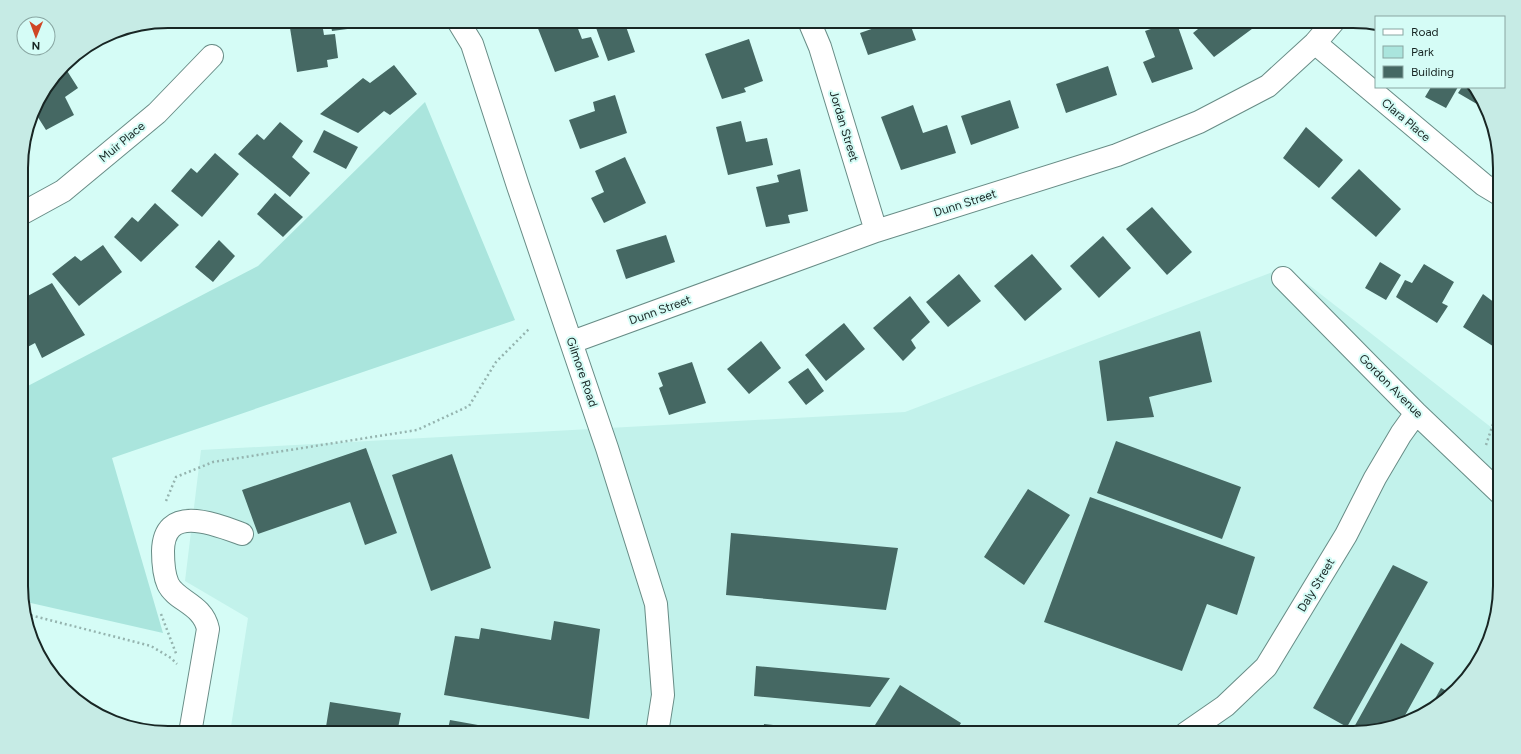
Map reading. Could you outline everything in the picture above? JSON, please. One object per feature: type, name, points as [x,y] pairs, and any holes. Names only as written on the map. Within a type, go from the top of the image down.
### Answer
[{"type":"street","name":"Gilmore Road","points":[[462,28],[472,44],[520,193],[572,342],[656,604],[663,695],[658,726]]},
{"type":"street","name":"Jordan Street","points":[[812,28],[820,47],[876,231]]},
{"type":"street","name":"Dunn Street","points":[[572,342],[876,231],[1117,154],[1199,122],[1268,86],[1315,43],[1328,28]]},
{"type":"street","name":"Clara Place","points":[[1315,43],[1484,185],[1493,190]]},
{"type":"street","name":"Muir Place","points":[[28,211],[63,191],[157,113],[212,56]]},
{"type":"street","name":"Gordon Avenue","points":[[1283,278],[1416,413],[1493,486]]},
{"type":"street","name":"Daly Street","points":[[1196,726],[1225,706],[1266,667],[1346,535],[1375,478],[1401,434],[1416,413]]},
{"type":"street","points":[[191,726],[208,631],[206,621],[200,612],[168,585],[163,562],[165,535],[170,527],[176,523],[194,521],[220,526],[242,534]]},
{"type":"path","points":[[176,477],[213,462],[417,430],[469,406],[496,362],[530,328]]},
{"type":"path","points":[[1476,470],[1493,425]]},
{"type":"path","points":[[31,615],[151,646],[171,658],[179,666]]},
{"type":"shaded area","points":[[1286,267],[1492,428],[1493,425],[1492,605],[1488,623],[1479,648],[1458,678],[1431,702],[1415,712],[1398,719],[1363,726],[231,726],[248,618],[185,581],[201,450],[905,412]]},
{"type":"green space","points":[[425,102],[515,320],[112,458],[163,633],[29,603],[28,386],[258,266]]},
{"type":"building","points":[[290,28],[323,28],[324,35],[335,34],[338,58],[327,60],[328,67],[297,72]]},
{"type":"building","points":[[331,28],[355,28],[332,31]]},
{"type":"building","points":[[538,28],[578,28],[582,39],[591,37],[599,57],[555,72]]},
{"type":"building","points":[[596,28],[626,28],[635,52],[608,61]]},
{"type":"building","points":[[874,28],[912,28],[916,40],[868,55],[860,33]]},
{"type":"building","points":[[1154,28],[1178,28],[1193,69],[1152,83],[1143,62],[1155,57],[1145,31]]},
{"type":"building","points":[[1199,28],[1253,28],[1214,57],[1193,33]]},
{"type":"building","points":[[749,39],[763,81],[744,88],[746,92],[722,99],[705,54]]},
{"type":"building","points":[[394,65],[417,94],[390,115],[384,111],[358,133],[320,114],[363,78],[370,83]]},
{"type":"building","points":[[1108,66],[1117,95],[1066,113],[1056,84]]},
{"type":"building","points":[[67,71],[78,88],[65,97],[74,115],[46,130],[38,117],[42,106],[52,90]]},
{"type":"building","points":[[1430,88],[1457,88],[1446,108],[1425,97]]},
{"type":"building","points":[[1461,88],[1467,88],[1477,104],[1458,93]]},
{"type":"building","points":[[615,95],[627,133],[580,149],[569,120],[595,111],[593,102]]},
{"type":"building","points":[[1010,100],[1019,128],[971,145],[961,116]]},
{"type":"building","points":[[913,105],[923,133],[947,125],[956,153],[901,170],[881,117]]},
{"type":"building","points":[[741,121],[746,142],[767,138],[773,165],[728,175],[716,127]]},
{"type":"building","points":[[280,122],[303,141],[292,157],[310,173],[290,197],[238,154],[257,134],[264,140]]},
{"type":"building","points":[[1306,127],[1343,160],[1319,188],[1283,158]]},
{"type":"building","points":[[324,130],[358,147],[346,169],[313,152]]},
{"type":"building","points":[[215,153],[239,174],[202,217],[171,191],[191,168],[197,173]]},
{"type":"building","points":[[625,157],[646,203],[604,223],[591,198],[604,192],[595,171]]},
{"type":"building","points":[[800,169],[808,211],[788,215],[790,223],[766,227],[756,187],[779,182],[777,175]]},
{"type":"building","points":[[1359,169],[1401,209],[1376,237],[1331,198]]},
{"type":"building","points":[[275,193],[303,217],[283,237],[257,214]]},
{"type":"building","points":[[155,203],[179,225],[141,262],[114,237],[132,217],[138,222]]},
{"type":"building","points":[[1152,207],[1192,252],[1167,275],[1126,229]]},
{"type":"building","points":[[666,235],[675,262],[626,279],[616,250]]},
{"type":"building","points":[[1103,236],[1131,268],[1099,298],[1070,266]]},
{"type":"building","points":[[219,240],[235,256],[213,282],[195,267]]},
{"type":"building","points":[[103,245],[122,272],[79,306],[52,274],[75,256],[81,261]]},
{"type":"building","points":[[1032,254],[1062,289],[1025,321],[994,286]]},
{"type":"building","points":[[1380,262],[1401,275],[1386,300],[1365,288]]},
{"type":"building","points":[[1424,264],[1454,282],[1442,303],[1448,306],[1437,323],[1396,297],[1405,280],[1412,283]]},
{"type":"building","points":[[959,274],[981,301],[948,327],[926,302]]},
{"type":"building","points":[[52,283],[85,335],[42,358],[35,343],[28,347],[28,296]]},
{"type":"building","points":[[1483,294],[1493,302],[1493,346],[1463,327]]},
{"type":"building","points":[[910,296],[930,322],[911,340],[916,348],[903,361],[873,328]]},
{"type":"building","points":[[844,323],[865,349],[826,381],[805,355]]},
{"type":"building","points":[[1200,331],[1212,382],[1149,397],[1154,417],[1107,421],[1099,361]]},
{"type":"building","points":[[761,341],[781,368],[749,394],[727,369]]},
{"type":"building","points":[[692,362],[706,403],[669,415],[659,388],[663,386],[658,373]]},
{"type":"building","points":[[808,368],[824,391],[806,405],[788,382]]},
{"type":"building","points":[[1116,441],[1241,487],[1222,539],[1097,493]]},
{"type":"building","points":[[366,448],[397,533],[365,545],[350,502],[258,534],[242,490]]},
{"type":"building","points":[[452,454],[491,568],[431,591],[392,475]]},
{"type":"building","points":[[1028,489],[1070,515],[1024,585],[984,557]]},
{"type":"building","points":[[1090,497],[1255,557],[1237,615],[1207,604],[1182,671],[1044,622]]},
{"type":"building","points":[[731,533],[898,548],[886,610],[726,595]]},
{"type":"building","points":[[1393,565],[1428,582],[1348,726],[1313,708]]},
{"type":"building","points":[[554,621],[600,629],[589,719],[444,695],[455,636],[479,639],[481,628],[551,640]]},
{"type":"building","points":[[1401,643],[1434,663],[1404,716],[1381,723],[1355,726]]},
{"type":"building","points":[[756,666],[890,678],[870,707],[754,696]]},
{"type":"building","points":[[900,685],[961,723],[959,726],[874,726]]},
{"type":"building","points":[[1441,688],[1446,690],[1445,691],[1435,699]]},
{"type":"building","points":[[330,702],[401,713],[398,726],[326,726]]},
{"type":"building","points":[[450,720],[484,726],[449,726]]},
{"type":"building","points":[[764,724],[782,726],[764,726]]}]
